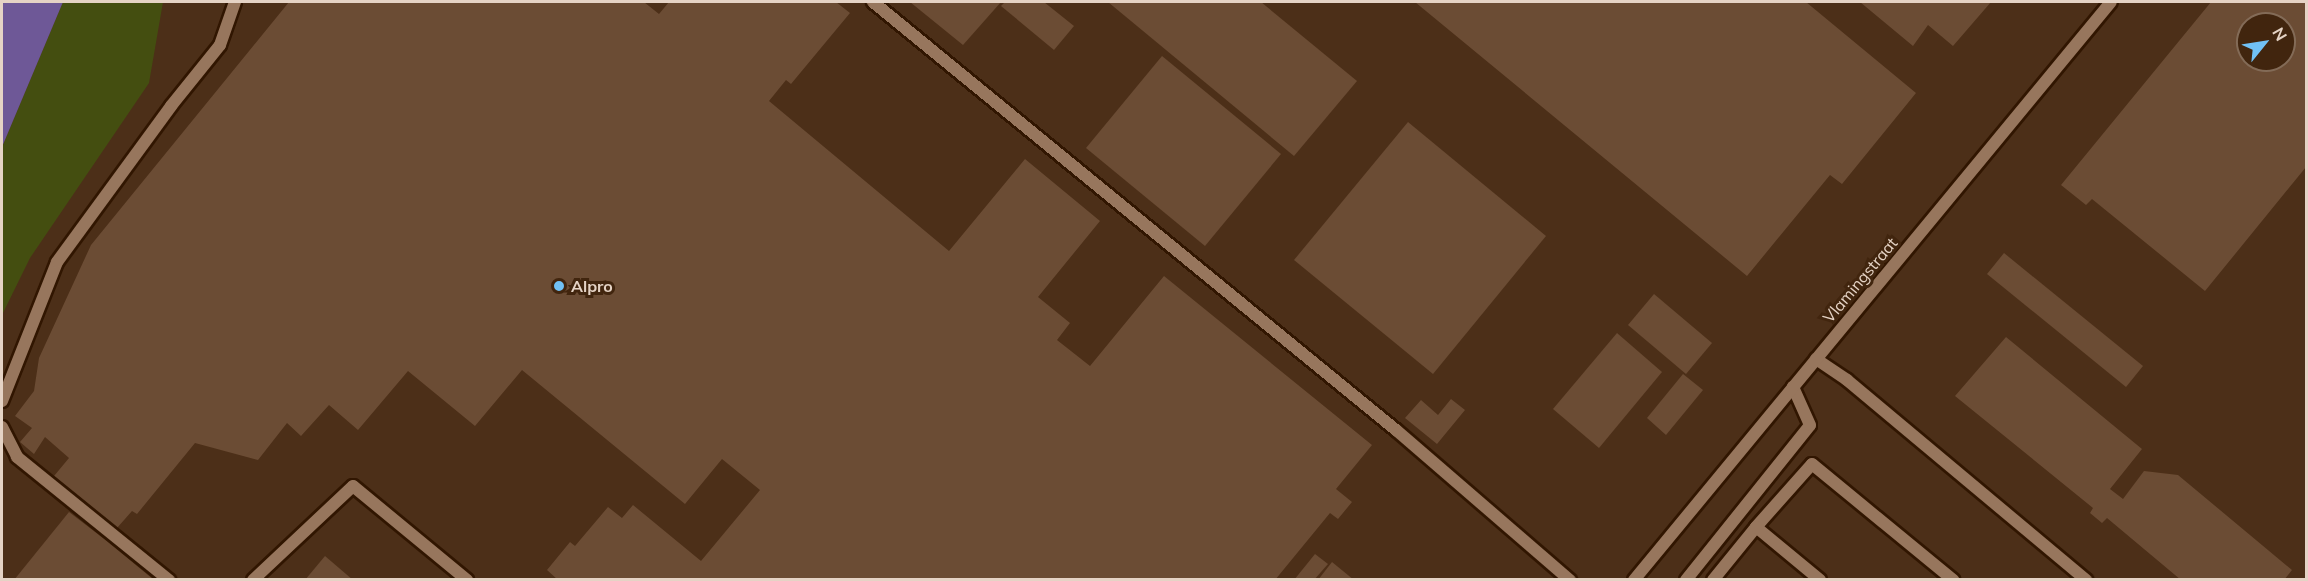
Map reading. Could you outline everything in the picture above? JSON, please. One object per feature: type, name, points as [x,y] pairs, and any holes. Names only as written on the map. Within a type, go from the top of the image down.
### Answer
[{"type":"street","points":[[2,401],[57,262],[171,106],[220,45],[235,2]]},
{"type":"street","points":[[873,2],[1396,430],[1570,579]]},
{"type":"street","name":"Vlamingstraat","points":[[1634,579],[2111,2]]},
{"type":"street","points":[[1816,359],[1847,380],[2086,579]]},
{"type":"street","points":[[1686,579],[1810,425],[1793,387]]},
{"type":"street","points":[[2,427],[17,457],[169,579]]},
{"type":"street","points":[[1713,579],[1812,464],[1953,579]]},
{"type":"street","points":[[253,579],[353,486],[467,579]]},
{"type":"street","points":[[1756,527],[1820,579]]},
{"type":"green space","points":[[63,2],[163,2],[149,83],[30,258],[2,315],[2,147]]},
{"type":"shaded area","points":[[2,2],[63,2],[2,147]]},
{"type":"building","name":"Alpro","points":[[289,2],[644,2],[659,14],[669,2],[836,2],[850,13],[791,84],[786,80],[769,101],[949,251],[1025,159],[1100,221],[1038,297],[1070,323],[1057,340],[1090,366],[1164,276],[1372,445],[1336,489],[1352,502],[1338,519],[1330,513],[1275,580],[558,580],[547,570],[570,542],[575,546],[608,507],[622,518],[633,505],[701,561],[760,490],[722,459],[685,504],[522,370],[475,426],[408,371],[358,430],[329,405],[301,436],[287,423],[258,460],[195,443],[137,514],[132,511],[117,528],[54,476],[69,458],[45,437],[34,454],[20,442],[32,428],[15,416],[34,391],[39,358],[91,245]]},
{"type":"building","points":[[910,2],[1001,2],[963,45]]},
{"type":"building","points":[[1005,2],[1044,2],[1074,26],[1054,50],[1001,6]]},
{"type":"building","points":[[1108,2],[1261,2],[1357,81],[1294,156]]},
{"type":"building","points":[[1415,2],[1806,2],[1916,93],[1842,184],[1830,175],[1747,276]]},
{"type":"building","points":[[1860,2],[1991,2],[1953,46],[1928,25],[1913,46]]},
{"type":"building","points":[[2211,2],[2306,2],[2306,167],[2205,291],[2092,199],[2086,205],[2061,185]]},
{"type":"building","points":[[1162,56],[1281,154],[1205,246],[1086,148]]},
{"type":"building","points":[[1408,122],[1546,236],[1433,374],[1294,260]]},
{"type":"building","points":[[2004,253],[2143,366],[2126,387],[1987,274]]},
{"type":"building","points":[[1654,294],[1712,343],[1686,374],[1628,325]]},
{"type":"building","points":[[1617,333],[1662,372],[1599,448],[1553,409]]},
{"type":"building","points":[[2006,337],[2142,449],[2110,489],[2123,499],[2144,471],[2178,475],[2292,570],[2284,580],[2181,580],[2107,518],[2102,523],[2090,513],[2093,508],[1955,396]]},
{"type":"building","points":[[1683,374],[1703,390],[1666,435],[1647,418]]},
{"type":"building","points":[[1451,399],[1465,410],[1437,444],[1405,418],[1421,400],[1438,415]]},
{"type":"building","points":[[69,512],[107,541],[154,580],[14,580]]},
{"type":"building","points":[[1315,554],[1328,564],[1314,580],[1294,580]]},
{"type":"building","points":[[325,556],[353,580],[305,580]]},
{"type":"building","points":[[1332,562],[1354,580],[1318,580]]},
{"type":"place","name":"Alpro","points":[[559,286]]}]
